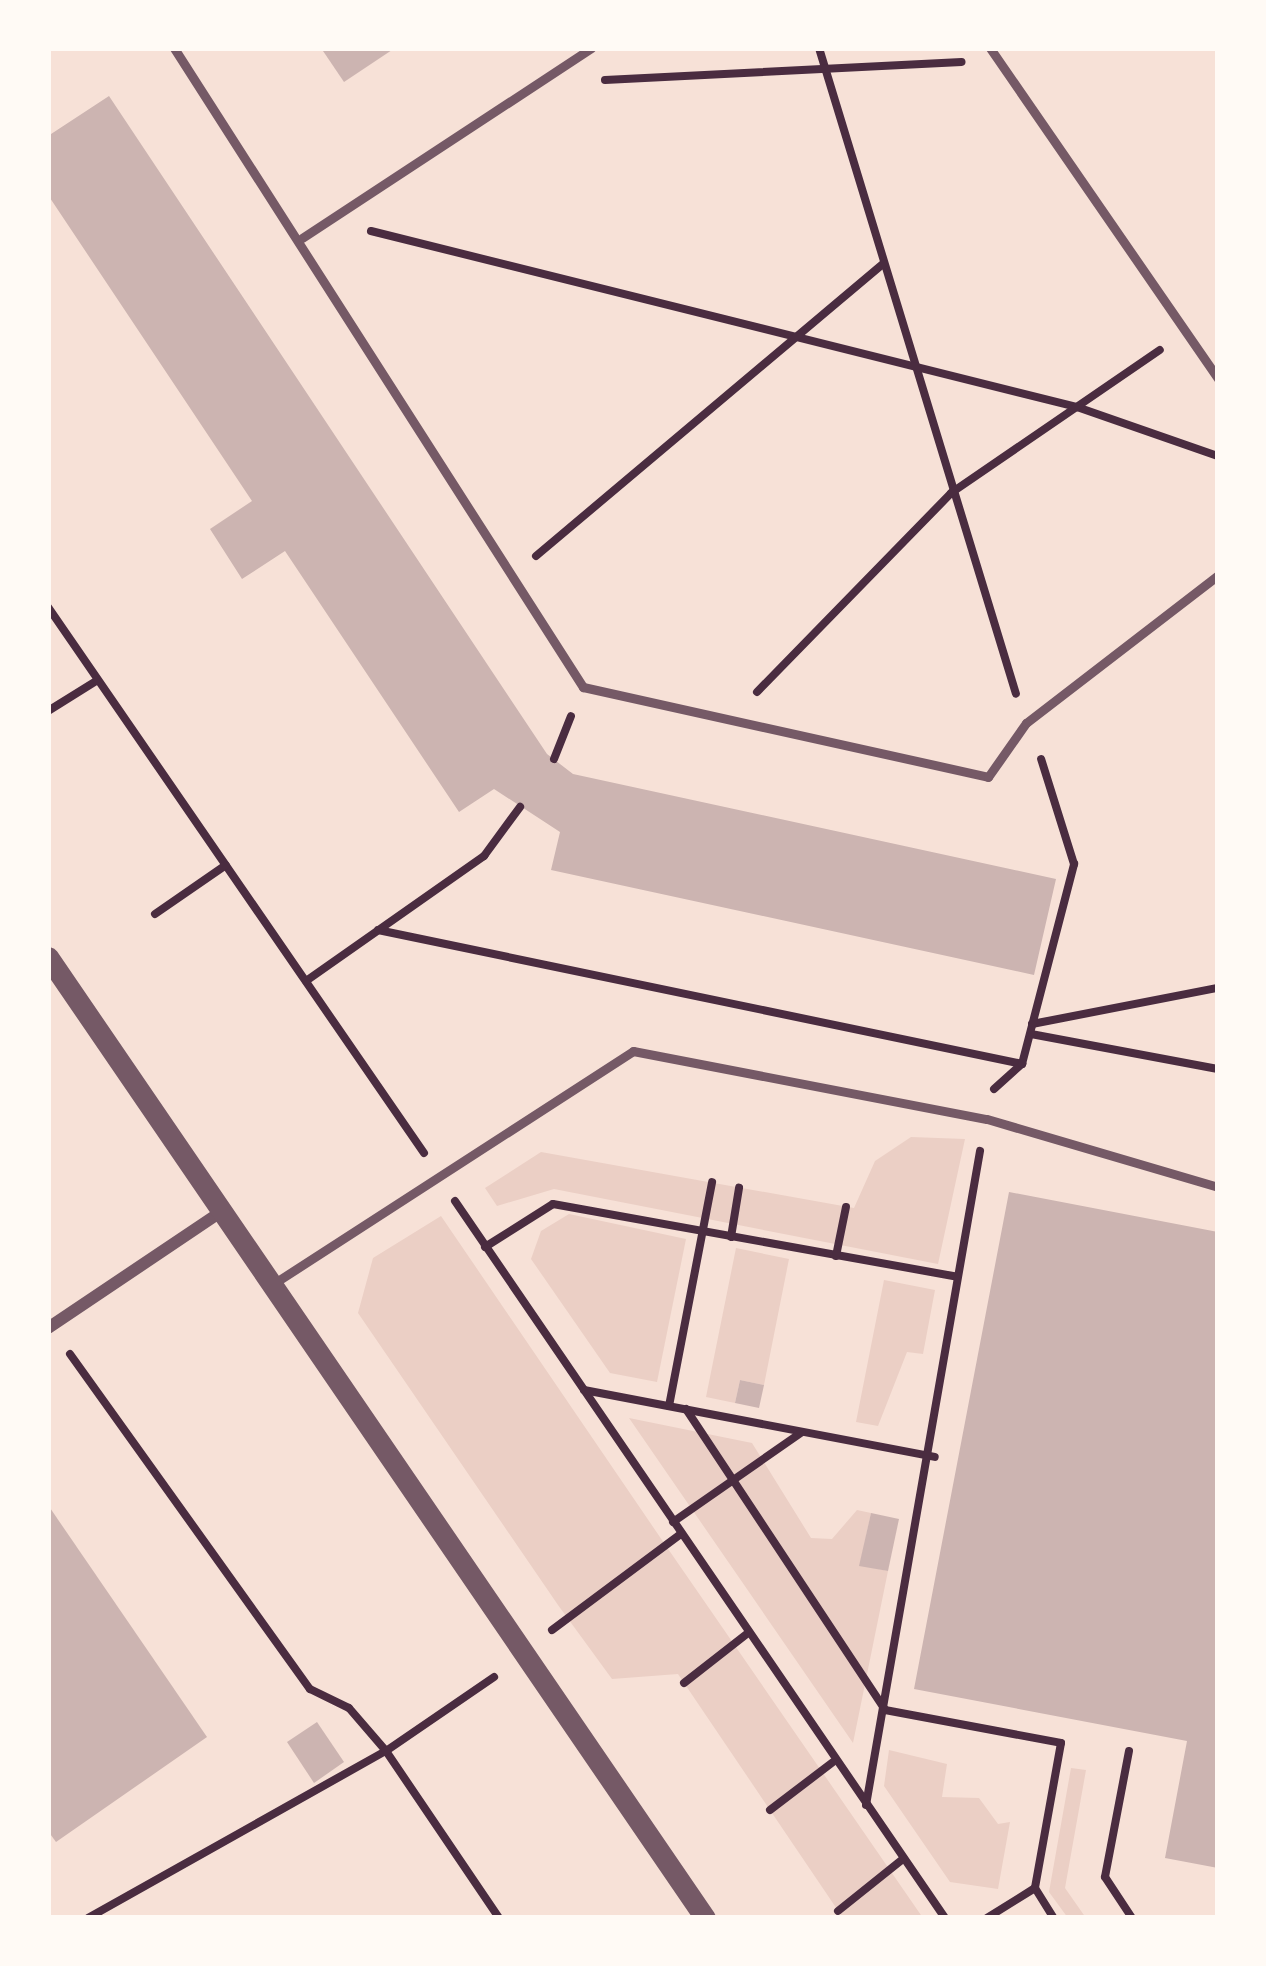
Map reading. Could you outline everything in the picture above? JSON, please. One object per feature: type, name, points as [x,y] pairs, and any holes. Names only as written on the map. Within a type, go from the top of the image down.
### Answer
[{"type":"street","points":[[48,957],[706,1918]]},
{"type":"street","points":[[49,1327],[222,1211]]},
{"type":"lane","points":[[174,48],[517,572],[583,687],[988,777],[1026,723],[1218,575]]},
{"type":"lane","points":[[302,238],[591,48]]},
{"type":"lane","points":[[990,48],[1218,379]]},
{"type":"lane","points":[[273,1284],[633,1051],[987,1119],[1218,1187]]},
{"type":"path","points":[[819,48],[951,493],[1026,723],[1076,843],[1022,1064],[995,1087],[987,1119],[956,1276],[934,1456],[866,1805]]},
{"type":"path","points":[[538,83],[998,60]]},
{"type":"path","points":[[329,221],[1077,407],[1218,456]]},
{"type":"path","points":[[517,572],[883,264]]},
{"type":"path","points":[[730,721],[951,493],[1186,332]]},
{"type":"path","points":[[48,607],[833,1762],[945,1918]]},
{"type":"path","points":[[48,712],[96,681]]},
{"type":"path","points":[[554,759],[583,687]]},
{"type":"path","points":[[306,981],[484,856],[520,807]]},
{"type":"path","points":[[154,914],[226,866]]},
{"type":"path","points":[[378,930],[1022,1064]]},
{"type":"path","points":[[1032,1029],[1218,988]]},
{"type":"path","points":[[1032,1029],[1218,1070]]},
{"type":"path","points":[[669,1406],[712,1182]]},
{"type":"path","points":[[731,1237],[740,1188]]},
{"type":"path","points":[[485,1247],[553,1204],[956,1276]]},
{"type":"path","points":[[836,1256],[846,1207]]},
{"type":"path","points":[[49,1327],[310,1689],[349,1708],[386,1751],[500,1918]]},
{"type":"path","points":[[583,1390],[934,1456]]},
{"type":"path","points":[[686,1408],[885,1710],[1061,1743],[1035,1888],[1054,1918]]},
{"type":"path","points":[[673,1522],[802,1432]]},
{"type":"path","points":[[88,1918],[386,1751],[681,1534]]},
{"type":"path","points":[[684,1683],[748,1633]]},
{"type":"path","points":[[1129,1751],[1105,1877],[1132,1918]]},
{"type":"path","points":[[770,1810],[833,1762]]},
{"type":"path","points":[[838,1911],[903,1859]]},
{"type":"path","points":[[987,1918],[1035,1888]]},
{"type":"shaded area","points":[[911,1137],[965,1139],[938,1264],[554,1189],[497,1206],[485,1188],[541,1152],[854,1208],[875,1161]]},
{"type":"shaded area","points":[[569,1214],[686,1239],[657,1382],[610,1373],[531,1259],[541,1231]]},
{"type":"shaded area","points":[[441,1216],[923,1918],[843,1918],[678,1674],[612,1679],[558,1605],[358,1313],[373,1258]]},
{"type":"shaded area","points":[[736,1248],[789,1259],[764,1385],[740,1380],[735,1403],[706,1397]]},
{"type":"shaded area","points":[[884,1280],[935,1290],[923,1354],[907,1352],[878,1426],[856,1422]]},
{"type":"shaded area","points":[[629,1418],[752,1443],[811,1538],[832,1539],[857,1510],[871,1513],[860,1565],[888,1571],[853,1743]]},
{"type":"shaded area","points":[[889,1750],[947,1764],[942,1797],[979,1798],[998,1824],[1010,1822],[998,1889],[950,1882],[884,1786]]},
{"type":"shaded area","points":[[1071,1768],[1086,1770],[1065,1888],[1086,1918],[1068,1918],[1049,1892]]},
{"type":"building","points":[[321,48],[395,48],[344,82]]},
{"type":"building","points":[[109,96],[547,754],[573,774],[1056,879],[1034,975],[551,870],[560,832],[494,789],[459,812],[285,551],[242,579],[210,529],[252,501],[48,195],[48,136]]},
{"type":"building","points":[[1009,1192],[1218,1232],[1218,1868],[1165,1858],[1187,1741],[914,1689]]},
{"type":"building","points":[[740,1380],[764,1385],[759,1408],[735,1403]]},
{"type":"building","points":[[48,1505],[207,1737],[56,1842],[48,1831]]},
{"type":"building","points":[[871,1513],[899,1519],[888,1571],[859,1566]]},
{"type":"building","points":[[317,1722],[344,1762],[314,1783],[287,1742]]}]
